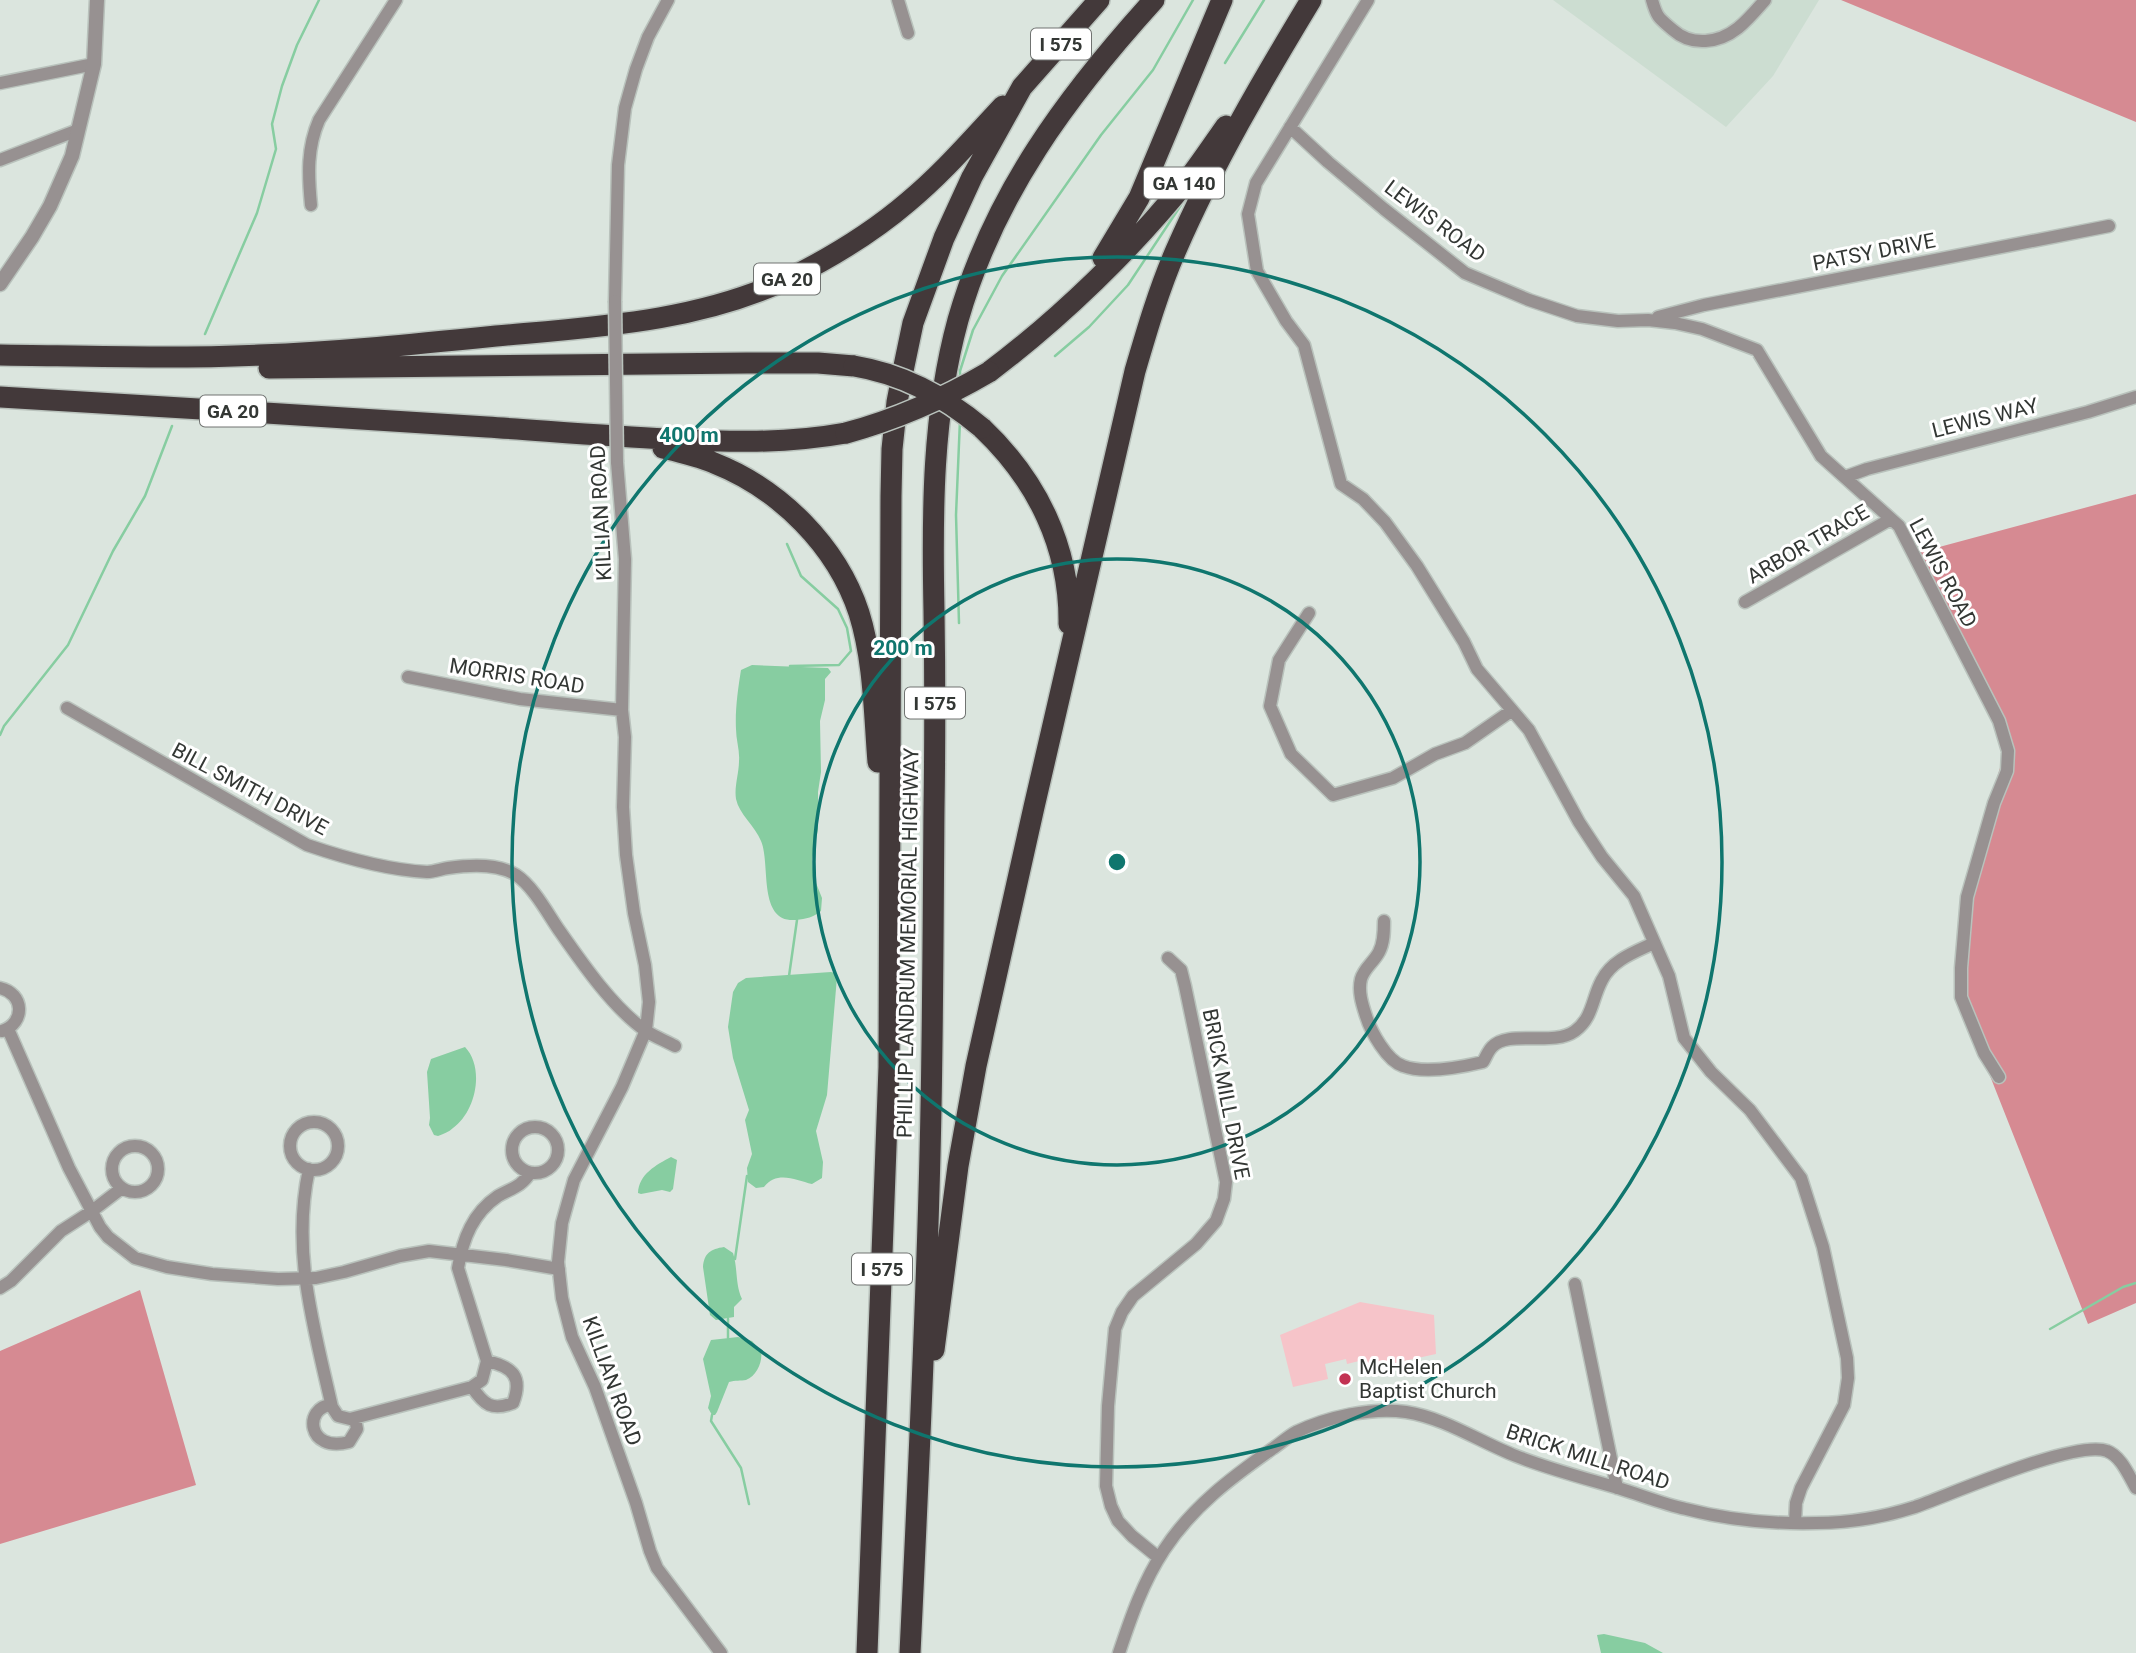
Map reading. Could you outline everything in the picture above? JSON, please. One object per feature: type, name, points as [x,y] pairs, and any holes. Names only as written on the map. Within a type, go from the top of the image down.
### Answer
[{"type":"highway","name":"PHILLIP LANDRUM MEMORIAL HIGHWAY","points":[[867,1653],[890,1067],[891,496],[897,402],[913,323],[944,238],[972,177],[1022,87],[1099,0]]},
{"type":"highway","name":"PHILLIP LANDRUM MEMORIAL HIGHWAY","points":[[910,1653],[930,1136],[935,724],[934,497],[940,406],[948,361],[971,281],[1014,184],[1052,124],[1107,52],[1154,0]]},
{"type":"highway","name":"GA 20","points":[[0,397],[624,438],[759,442],[802,440],[846,433],[882,423],[923,407],[989,372],[1073,300],[1122,230],[1139,198],[1222,0]]},
{"type":"highway","name":"GA 140","points":[[1073,300],[1132,243],[1183,186],[1279,53],[1311,0]]},
{"type":"highway","points":[[918,1468],[958,1166],[976,1066],[1135,371],[1175,252],[1199,200],[1279,53]]},
{"type":"highway","name":"GA 20","points":[[0,356],[257,355],[379,348],[617,325],[720,305],[789,279],[849,245],[881,223],[940,173],[1022,87]]},
{"type":"highway","points":[[0,356],[207,369],[818,363],[854,366],[890,374],[948,402],[982,428],[1022,472],[1038,497],[1058,543],[1067,584],[1068,657]]},
{"type":"highway","points":[[624,438],[705,460],[752,482],[800,519],[835,565],[853,598],[868,651],[890,886]]},
{"type":"street","points":[[0,284],[50,205],[72,156],[94,64],[97,0]]},
{"type":"street","points":[[311,205],[309,153],[319,120],[396,0]]},
{"type":"street","name":"KILLIAN ROAD","points":[[668,0],[648,37],[625,108],[618,165],[615,301],[617,462],[625,559],[622,710],[625,737],[622,807],[634,913],[645,965],[649,1002],[646,1030],[622,1087],[574,1180],[562,1223],[559,1269],[562,1298],[572,1337],[595,1387],[657,1568],[721,1653]]},
{"type":"street","points":[[898,0],[908,33]]},
{"type":"street","points":[[1368,0],[1256,183],[1248,214],[1257,271],[1286,321],[1304,345],[1341,484],[1363,499],[1385,522],[1417,566],[1464,642],[1477,669],[1528,730],[1579,822],[1634,896],[1672,984],[1684,1038],[1711,1072],[1750,1110],[1801,1178],[1823,1247],[1847,1358],[1848,1386],[1844,1405],[1801,1488],[1796,1503],[1795,1523]]},
{"type":"street","points":[[1652,0],[1656,16],[1679,36],[1694,43],[1714,39],[1737,28],[1765,0]]},
{"type":"street","points":[[0,83],[94,64]]},
{"type":"street","name":"LEWIS ROAD","points":[[1290,127],[1384,209],[1465,272],[1529,300],[1577,316],[1675,323],[1702,329],[1757,350],[1821,456],[1899,526],[1999,720],[2008,751],[2007,771],[1994,803],[1967,897],[1961,968],[1961,997],[1984,1053],[1999,1077]]},
{"type":"street","points":[[0,160],[78,130]]},
{"type":"street","name":"PATSY DRIVE","points":[[1648,320],[1704,305],[2109,226]]},
{"type":"street","name":"LEWIS WAY","points":[[1845,477],[2136,397]]},
{"type":"street","name":"ARBOR TRACE","points":[[1745,602],[1891,519]]},
{"type":"street","points":[[1309,613],[1279,660],[1270,706],[1291,754],[1333,795],[1393,778],[1434,754],[1465,743],[1511,711]]},
{"type":"street","name":"MORRIS ROAD","points":[[408,677],[520,699],[622,710]]},
{"type":"street","name":"BILL SMITH DRIVE","points":[[67,708],[307,845],[347,859],[429,872],[475,866],[494,867],[516,874],[533,893],[583,966],[620,1007],[646,1030]]},
{"type":"street","points":[[1384,921],[1379,953],[1368,965],[1361,979],[1361,999],[1369,1025],[1383,1049],[1402,1066],[1433,1069],[1464,1067],[1483,1062],[1492,1047],[1503,1041],[1556,1038],[1573,1033],[1588,1018],[1602,978],[1616,962],[1654,943]]},
{"type":"street","name":"BRICK MILL DRIVE","points":[[1159,1558],[1118,1521],[1106,1486],[1108,1406],[1115,1329],[1133,1296],[1196,1244],[1216,1221],[1224,1199],[1226,1182],[1181,970],[1168,958]]},
{"type":"street","points":[[0,988],[18,999],[19,1016],[15,1024],[4,1030],[69,1168],[100,1227],[108,1237],[135,1258],[167,1267],[212,1274],[278,1279],[344,1272],[400,1256],[429,1251],[559,1269]]},
{"type":"street","points":[[646,1030],[675,1046]]},
{"type":"street","points":[[309,1170],[303,1196],[301,1235],[308,1306],[335,1410]]},
{"type":"street","points":[[355,1418],[357,1429],[349,1442],[333,1446],[316,1435],[314,1419],[317,1410],[324,1405],[344,1418],[355,1418],[472,1387],[482,1380],[487,1361],[458,1268],[460,1254],[469,1228],[480,1212],[498,1197],[523,1183],[530,1173]]},
{"type":"street","points":[[0,1287],[11,1281],[61,1231],[122,1188]]},
{"type":"street","points":[[1575,1284],[1617,1488]]},
{"type":"street","points":[[472,1387],[485,1403],[500,1408],[513,1403],[518,1389],[514,1376],[509,1368],[502,1364],[487,1361]]},
{"type":"street","name":"BRICK MILL ROAD","points":[[1119,1653],[1138,1597],[1159,1558],[1209,1497],[1245,1467],[1293,1434],[1324,1422],[1367,1412],[1409,1413],[1446,1424],[1514,1456],[1685,1509],[1733,1519],[1818,1524],[1881,1516],[1912,1508],[2052,1457],[2094,1448],[2109,1451],[2116,1456],[2136,1488]]},
{"type":"shaded area","points":[[1553,0],[1819,0],[1773,76],[1726,127]]},
{"type":"shaded area","points":[[1841,0],[2136,0],[2136,122]]},
{"type":"shaded area","points":[[2136,494],[2136,1303],[2088,1324],[1964,1010],[1972,859],[2008,742],[1917,553]]},
{"type":"shaded area","points":[[752,665],[828,668],[831,672],[825,679],[825,700],[820,721],[818,829],[812,860],[814,878],[822,898],[821,911],[803,919],[784,918],[775,912],[770,902],[761,841],[740,810],[736,799],[739,766],[736,733],[738,692],[741,670]]},
{"type":"shaded area","points":[[831,972],[837,977],[827,1095],[816,1131],[823,1162],[822,1178],[812,1184],[781,1178],[756,1188],[748,1182],[747,1168],[752,1154],[745,1120],[749,1110],[733,1058],[728,1027],[733,992],[738,983],[746,978]]},
{"type":"shaded area","points":[[465,1047],[475,1066],[472,1101],[461,1121],[448,1132],[434,1135],[429,1125],[427,1072],[431,1059]]},
{"type":"shaded area","points":[[671,1157],[677,1160],[673,1189],[670,1192],[662,1190],[638,1193],[645,1175]]},
{"type":"shaded area","points":[[724,1247],[733,1253],[742,1299],[734,1307],[734,1317],[716,1320],[710,1315],[703,1267],[709,1252]]},
{"type":"shaded area","points":[[140,1290],[196,1485],[0,1544],[0,1351]]},
{"type":"shaded area","points":[[1360,1302],[1434,1315],[1436,1354],[1367,1369],[1363,1360],[1347,1364],[1346,1359],[1325,1364],[1328,1379],[1293,1387],[1280,1335]]},
{"type":"shaded area","points":[[738,1337],[752,1341],[761,1351],[760,1364],[750,1378],[729,1382],[717,1412],[712,1415],[708,1408],[711,1396],[703,1359],[711,1340]]},
{"type":"shaded area","points":[[1604,1634],[1645,1643],[1663,1653],[1601,1653],[1597,1635]]},
{"type":"waterway","points":[[205,334],[257,213],[276,149],[272,124],[282,86],[297,45],[319,0]]},
{"type":"waterway","points":[[960,379],[973,330],[1002,276],[1101,135],[1153,70],[1193,0]]},
{"type":"waterway","points":[[1225,63],[1264,0]]},
{"type":"waterway","points":[[1055,356],[1089,327],[1128,285],[1181,205]]},
{"type":"waterway","points":[[959,623],[956,515],[960,420]]},
{"type":"waterway","points":[[0,735],[4,726],[68,645],[113,551],[145,496],[172,426]]},
{"type":"waterway","points":[[787,544],[801,576],[838,609],[847,628],[851,651],[839,665],[790,666]]},
{"type":"waterway","points":[[789,976],[797,920]]},
{"type":"waterway","points":[[735,1259],[747,1176]]},
{"type":"waterway","points":[[2050,1329],[2123,1287],[2136,1283]]},
{"type":"waterway","points":[[728,1319],[728,1338]]},
{"type":"waterway","points":[[712,1415],[711,1421],[741,1468],[749,1504]]},
{"type":"place","name":"McHelen Baptist Church","points":[[1345,1379]]}]
